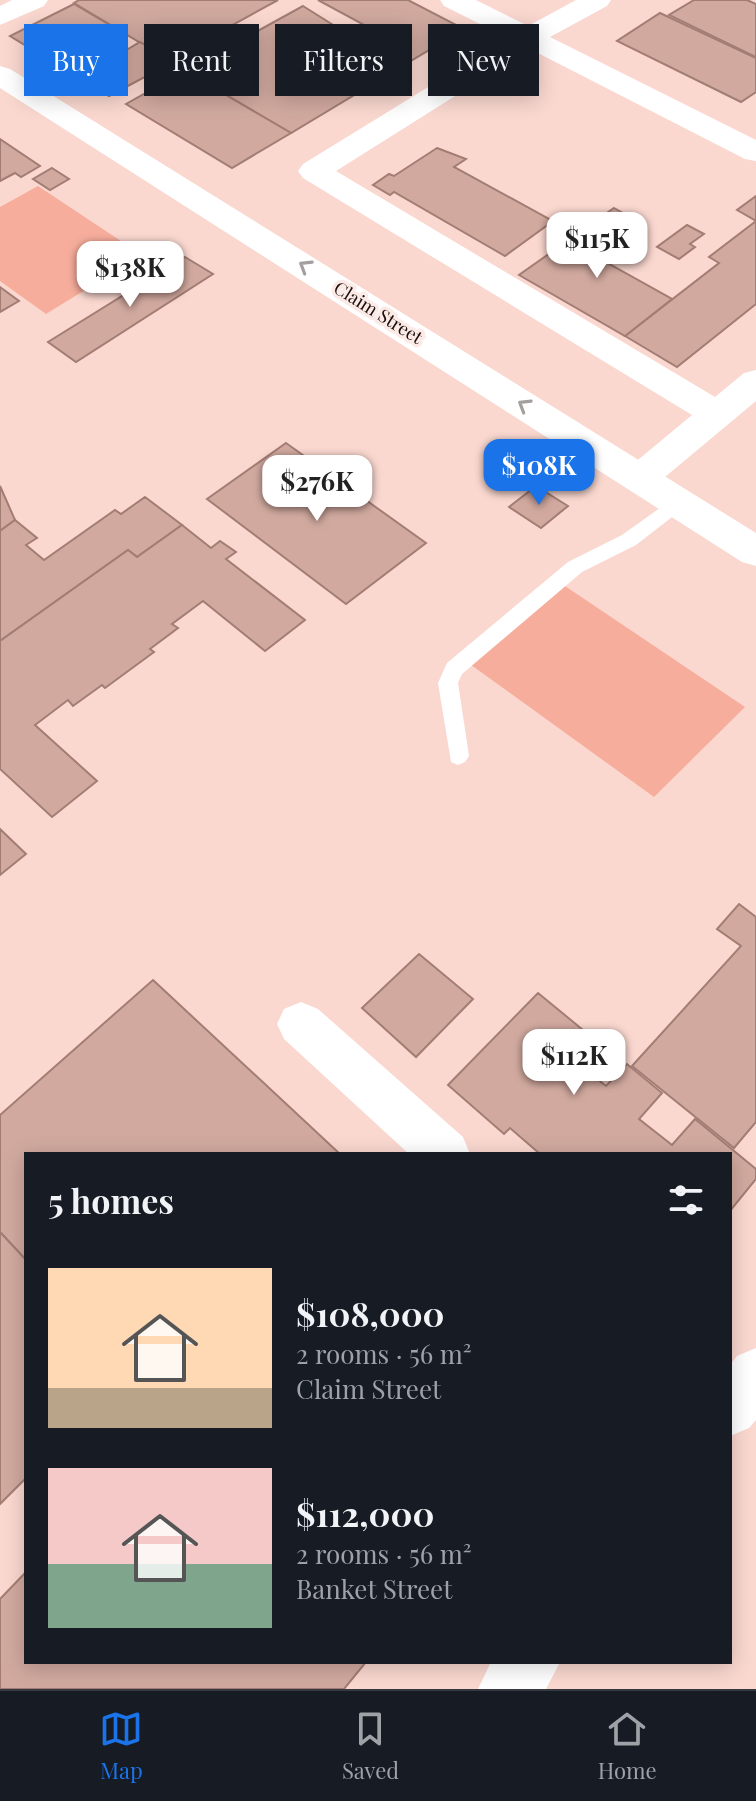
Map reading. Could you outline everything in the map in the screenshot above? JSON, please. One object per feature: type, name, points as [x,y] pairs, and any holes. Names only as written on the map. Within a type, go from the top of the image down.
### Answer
[{"type":"street","points":[[0,17],[34,0]]},
{"type":"street","points":[[454,0],[503,24]]},
{"type":"street","points":[[539,32],[597,0]]},
{"type":"street","points":[[539,42],[756,152]]},
{"type":"street","name":"Claim Street","points":[[0,75],[756,552]]},
{"type":"street","points":[[435,96],[314,171],[717,414]]},
{"type":"street","points":[[640,478],[756,382]]},
{"type":"street","points":[[301,1024],[443,1152]]},
{"type":"street","points":[[732,1407],[756,1375]]},
{"type":"street","points":[[732,1412],[756,1436]]},
{"type":"street","points":[[508,1689],[528,1664]]},
{"type":"lane","points":[[458,756],[448,683],[454,669],[575,567],[629,540],[678,502]]},
{"type":"shaded area","points":[[38,186],[142,255],[46,314],[0,281],[0,207]]},
{"type":"shaded area","points":[[559,582],[745,707],[654,797],[467,662]]},
{"type":"building","points":[[79,0],[278,0],[234,24],[144,24],[144,45],[128,35],[128,24],[109,24],[74,3]]},
{"type":"building","points":[[318,0],[408,0],[454,24],[428,24],[428,51],[412,60],[412,24],[362,24]]},
{"type":"building","points":[[694,0],[747,0],[756,4],[756,57],[669,15]]},
{"type":"building","points":[[74,4],[108,24],[34,24]]},
{"type":"building","points":[[303,6],[332,24],[275,24],[275,96],[352,96],[291,133],[228,96],[259,96],[259,30]]},
{"type":"building","points":[[660,13],[756,58],[756,92],[741,102],[617,41]]},
{"type":"building","points":[[24,29],[24,44],[10,36]]},
{"type":"building","points":[[140,42],[144,44],[144,77],[128,86],[128,49]]},
{"type":"building","points":[[144,94],[228,96],[291,133],[232,168],[126,104]]},
{"type":"building","points":[[0,139],[40,166],[21,177],[15,173],[0,181]]},
{"type":"building","points":[[437,148],[466,159],[454,167],[553,221],[505,256],[394,192],[390,195],[373,185],[389,174],[394,176]]},
{"type":"building","points":[[52,168],[69,179],[50,190],[33,179]]},
{"type":"building","points":[[756,196],[756,221],[737,210]]},
{"type":"building","points":[[614,208],[632,218],[586,251],[672,299],[625,336],[519,275]]},
{"type":"building","points":[[756,221],[756,304],[677,367],[625,336],[719,263],[709,257]]},
{"type":"building","points":[[687,225],[704,234],[690,244],[695,247],[679,259],[657,247]]},
{"type":"building","points":[[185,257],[213,274],[76,362],[48,342]]},
{"type":"building","points":[[0,287],[19,301],[0,312]]},
{"type":"building","points":[[286,443],[426,543],[346,604],[207,499]]},
{"type":"building","points":[[0,486],[15,520],[0,531]]},
{"type":"building","points":[[536,486],[568,506],[541,528],[509,507]]},
{"type":"building","points":[[145,497],[182,525],[137,557],[128,550],[0,641],[0,531],[15,520],[37,538],[26,545],[44,560],[115,510],[121,514]]},
{"type":"building","points":[[182,525],[211,548],[220,541],[236,552],[226,559],[305,620],[265,651],[203,601],[172,624],[178,628],[150,649],[154,652],[105,688],[102,685],[73,706],[68,700],[35,725],[97,781],[52,817],[0,769],[0,641],[128,550],[137,557]]},
{"type":"building","points":[[0,829],[26,854],[0,875]]},
{"type":"building","points":[[739,904],[756,917],[756,1122],[734,1148],[632,1066],[741,946],[717,929]]},
{"type":"building","points":[[419,954],[473,999],[416,1057],[362,1008]]},
{"type":"building","points":[[153,980],[338,1152],[24,1152],[24,1258],[0,1232],[0,1115]]},
{"type":"building","points":[[538,993],[594,1039],[575,1061],[606,1086],[627,1064],[662,1093],[639,1119],[672,1145],[695,1119],[756,1169],[756,1179],[732,1209],[732,1152],[538,1152],[510,1128],[504,1134],[448,1085]]},
{"type":"building","points":[[0,1232],[24,1258],[24,1480],[0,1504]]},
{"type":"building","points":[[24,1574],[24,1664],[364,1664],[344,1689],[0,1689],[0,1599]]}]
